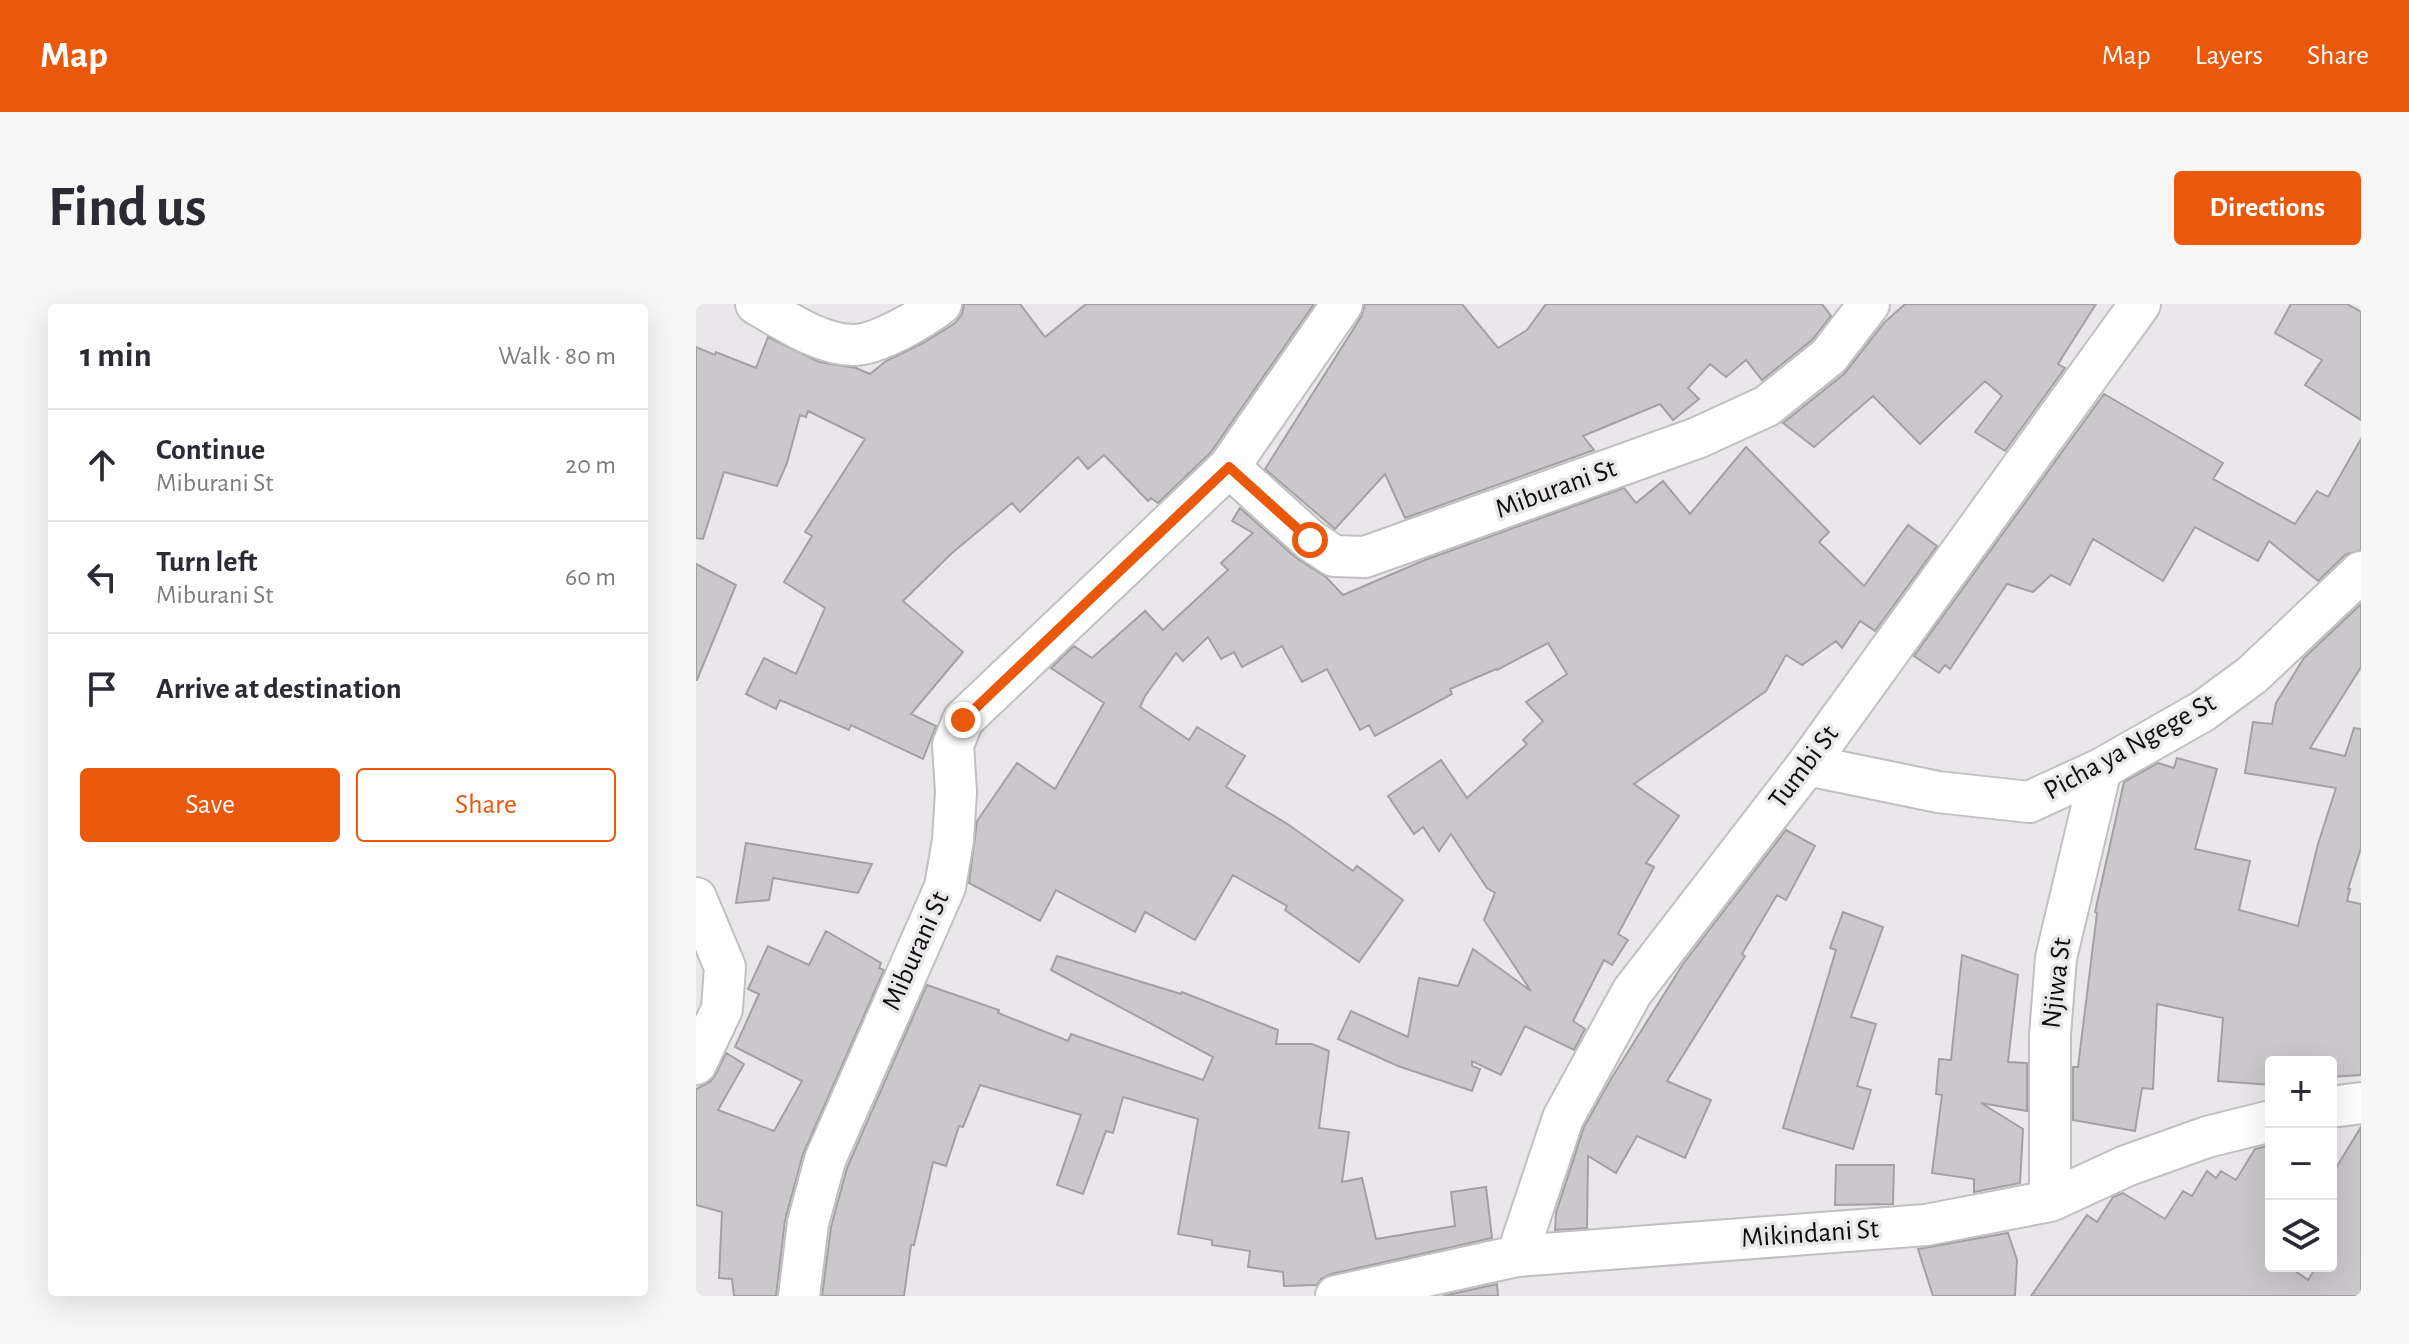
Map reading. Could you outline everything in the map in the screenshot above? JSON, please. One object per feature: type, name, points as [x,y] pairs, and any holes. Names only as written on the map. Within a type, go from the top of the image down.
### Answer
[{"type":"street","points":[[756,304],[813,336],[853,346],[891,335],[941,304]]},
{"type":"street","name":"Miburani St","points":[[799,1296],[808,1223],[825,1160],[945,887],[953,840],[956,792],[953,745],[963,720],[1229,467],[1342,304]]},
{"type":"street","name":"Miburani St","points":[[1229,467],[1310,540],[1334,556],[1365,557],[1697,438],[1767,406],[1829,356],[1869,304]]},
{"type":"street","name":"Tumbi St","points":[[1517,1256],[1563,1118],[1632,992],[1807,765],[2140,304]]},
{"type":"street","name":"Picha ya Ngege St","points":[[1807,765],[1938,792],[2029,802],[2101,769],[2203,711],[2252,675],[2361,572]]},
{"type":"street","name":"Njiwa St","points":[[2050,1201],[2050,1035],[2056,958],[2101,769]]},
{"type":"street","points":[[696,898],[725,967],[722,1009],[696,1064]]},
{"type":"street","points":[[2337,1106],[2361,1103]]},
{"type":"street","name":"Mikindani St","points":[[1336,1296],[1517,1256],[1926,1225],[2050,1201],[2126,1166],[2207,1137],[2265,1122]]},
{"type":"building","points":[[964,304],[1020,304],[1045,337],[1086,304],[1314,304],[1211,452],[1158,503],[1151,498],[1148,501],[1104,455],[1088,469],[1078,457],[1020,512],[1012,503],[952,553],[903,601],[963,652],[911,714],[936,726],[923,759],[851,725],[849,730],[780,700],[776,709],[746,694],[764,658],[796,674],[825,608],[784,582],[812,536],[805,532],[865,439],[808,411],[806,417],[800,415],[787,463],[777,486],[724,472],[703,539],[696,538],[696,347],[756,368],[768,337],[819,362],[856,368],[870,374],[886,361],[955,323],[962,314]]},
{"type":"building","points":[[1365,304],[1462,304],[1498,348],[1527,330],[1546,304],[1822,304],[1831,316],[1812,340],[1762,380],[1746,360],[1726,377],[1710,364],[1688,388],[1699,399],[1673,420],[1660,404],[1583,436],[1594,450],[1405,518],[1385,474],[1335,529],[1265,469],[1361,317]]},
{"type":"building","points":[[1905,304],[2096,304],[2058,364],[2065,368],[2005,451],[1975,432],[2002,396],[1985,381],[1920,444],[1873,396],[1814,447],[1783,423],[1844,374],[1884,323]]},
{"type":"building","points":[[2291,304],[2347,304],[2361,312],[2361,420],[2305,385],[2322,360],[2275,333]]},
{"type":"building","points":[[2104,394],[2223,463],[2213,479],[2295,524],[2317,491],[2328,497],[2361,439],[2361,550],[2345,555],[2318,581],[2269,541],[2258,561],[2195,527],[2163,581],[2093,539],[2070,585],[2051,575],[2033,592],[2007,584],[1950,669],[1945,665],[1939,673],[1914,656]]},
{"type":"building","points":[[1746,447],[1829,532],[1819,542],[1864,586],[1908,525],[1937,546],[1875,631],[1860,621],[1842,648],[1836,641],[1802,665],[1786,655],[1766,691],[1634,784],[1679,816],[1646,863],[1654,867],[1618,934],[1628,940],[1612,965],[1604,960],[1573,1021],[1585,1029],[1574,1050],[1525,1026],[1501,1075],[1472,1061],[1472,1066],[1480,1069],[1472,1091],[1398,1066],[1338,1039],[1351,1011],[1408,1037],[1419,978],[1458,986],[1473,949],[1531,991],[1484,920],[1495,893],[1487,888],[1451,834],[1439,851],[1423,827],[1414,834],[1388,796],[1441,760],[1467,798],[1527,744],[1523,740],[1543,721],[1526,702],[1567,674],[1548,643],[1497,670],[1450,689],[1452,694],[1375,736],[1369,725],[1360,730],[1327,669],[1302,682],[1282,646],[1242,667],[1234,652],[1221,659],[1208,637],[1183,661],[1176,653],[1145,696],[1140,707],[1189,740],[1197,727],[1245,756],[1226,787],[1289,825],[1353,871],[1357,866],[1403,900],[1359,962],[1285,910],[1287,906],[1233,875],[1195,940],[1145,912],[1135,932],[1056,890],[1040,921],[969,883],[977,821],[1017,763],[1055,789],[1104,703],[1051,668],[1074,646],[1092,658],[1145,611],[1163,630],[1228,570],[1221,563],[1253,533],[1232,521],[1240,508],[1295,557],[1326,577],[1343,595],[1425,560],[1624,488],[1636,503],[1663,481],[1690,514]]},
{"type":"building","points":[[696,564],[736,585],[697,680],[696,680]]},
{"type":"building","points":[[2361,604],[2361,667],[2310,748],[2345,756],[2354,728],[2361,729],[2361,848],[2347,901],[2361,904],[2361,1075],[2337,1077],[2337,1056],[2265,1056],[2265,1085],[2218,1081],[2223,1018],[2157,1004],[2153,1089],[2142,1088],[2135,1131],[2073,1120],[2073,1067],[2078,1067],[2095,912],[2124,782],[2158,763],[2174,768],[2177,758],[2217,769],[2195,849],[2250,861],[2239,910],[2298,926],[2318,844],[2336,788],[2245,773],[2253,722],[2272,724],[2276,703],[2304,658]]},
{"type":"building","points":[[1786,830],[1815,846],[1786,900],[1777,895],[1742,954],[1745,956],[1667,1081],[1711,1100],[1685,1158],[1637,1136],[1616,1173],[1588,1156],[1587,1228],[1555,1230],[1556,1213],[1584,1127],[1611,1079],[1683,964]]},
{"type":"building","points":[[746,843],[872,864],[858,893],[773,878],[769,900],[736,903]]},
{"type":"building","points":[[1843,912],[1883,927],[1851,1017],[1876,1024],[1857,1086],[1871,1090],[1853,1149],[1783,1128],[1836,950],[1830,948]]},
{"type":"building","points":[[826,931],[881,963],[879,968],[884,970],[803,1154],[785,1220],[776,1296],[734,1296],[732,1279],[719,1278],[722,1212],[696,1205],[696,1089],[710,1082],[726,1053],[744,1064],[718,1110],[774,1131],[802,1081],[735,1047],[759,994],[748,989],[768,946],[809,965]]},
{"type":"building","points":[[1962,955],[2018,975],[2008,1062],[2027,1063],[2027,1111],[1981,1103],[2023,1129],[2020,1183],[1974,1192],[1974,1179],[1932,1173],[1942,1095],[1936,1094],[1939,1059],[1951,1060]]},
{"type":"building","points":[[1057,956],[1182,992],[1278,1030],[1276,1044],[1312,1044],[1329,1051],[1319,1128],[1349,1132],[1342,1182],[1362,1178],[1376,1239],[1455,1226],[1451,1192],[1486,1187],[1492,1238],[1331,1274],[1317,1285],[1284,1286],[1283,1272],[1248,1267],[1250,1251],[1212,1245],[1212,1240],[1178,1234],[1198,1119],[1123,1097],[1113,1133],[1106,1131],[1083,1194],[1057,1185],[1081,1115],[980,1085],[963,1127],[959,1126],[946,1166],[933,1162],[914,1245],[911,1245],[904,1296],[822,1296],[831,1227],[847,1168],[927,985],[999,1010],[998,1013],[1068,1041],[1071,1034],[1203,1080],[1213,1057],[1051,970]]},
{"type":"building","points":[[2361,1127],[2361,1296],[2031,1296],[2087,1215],[2097,1222],[2113,1197],[2123,1193],[2165,1219],[2183,1191],[2192,1196],[2207,1171],[2216,1178],[2221,1171],[2236,1180],[2255,1149],[2265,1146],[2265,1272],[2297,1272],[2308,1280],[2313,1272],[2337,1272],[2337,1166]]},
{"type":"building","points":[[1836,1165],[1894,1165],[1893,1204],[1835,1205]]},
{"type":"building","points":[[2008,1233],[2017,1260],[2015,1296],[1933,1296],[1918,1249]]},
{"type":"building","points":[[1497,1284],[1498,1296],[1443,1296]]},
{"type":"route","points":[[963,720],[1229,467],[1310,540]]}]
